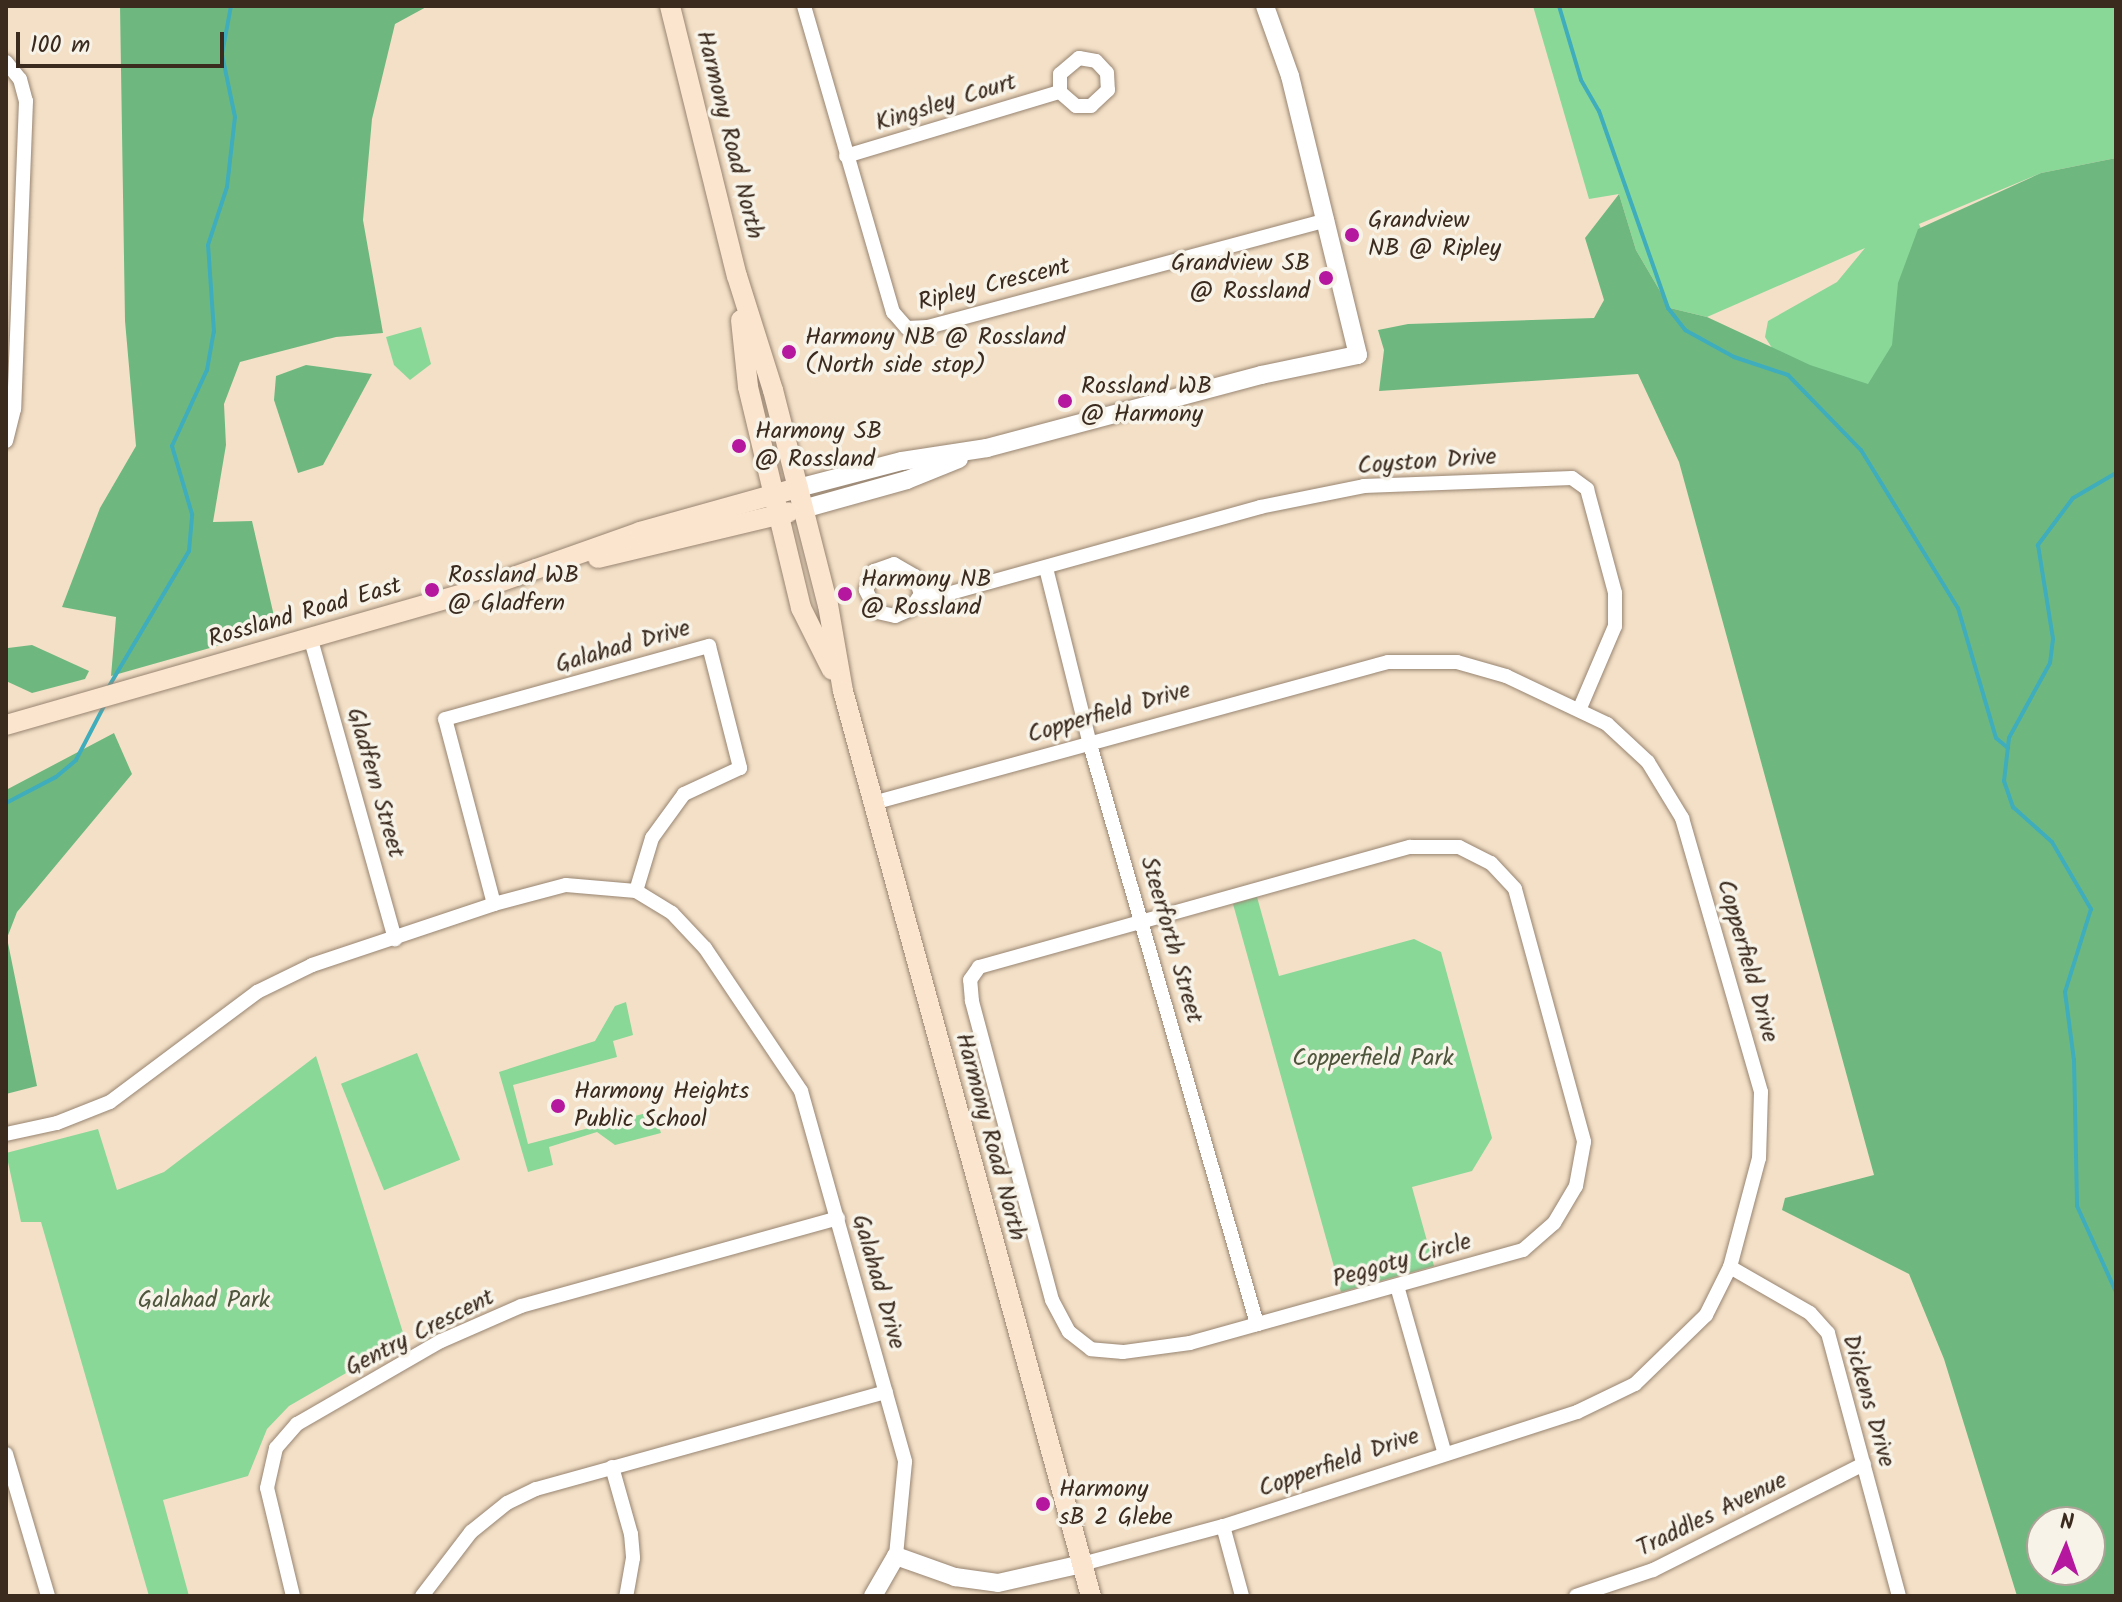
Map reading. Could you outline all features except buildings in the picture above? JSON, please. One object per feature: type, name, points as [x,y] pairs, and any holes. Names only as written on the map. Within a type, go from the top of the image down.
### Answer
[{"type":"main road","name":"Harmony Road North","points":[[670,6],[737,276],[798,488],[843,691],[1091,1596]]},
{"type":"main road","name":"Harmony Road North","points":[[737,276],[748,387],[801,608],[843,691]]},
{"type":"main road","name":"Rossland Road East","points":[[6,725],[311,640],[555,566],[640,532],[798,488]]},
{"type":"main road","points":[[555,566],[648,549],[803,509]]},
{"type":"street","name":"Ripley Crescent","points":[[804,6],[846,156],[898,322],[917,329],[1327,220]]},
{"type":"street","points":[[1265,6],[1327,220]]},
{"type":"street","points":[[6,62],[26,93],[12,309],[13,422],[6,441]]},
{"type":"street","name":"Kingsley Court","points":[[846,156],[1060,92]]},
{"type":"street","name":"Rossland Road East","points":[[798,488],[902,461],[987,448],[1261,375],[1358,355],[1327,220]]},
{"type":"street","name":"Rossland Road East","points":[[803,509],[907,480],[987,448]]},
{"type":"street","name":"Coyston Drive","points":[[921,594],[947,594],[1260,507],[1364,486],[1572,478],[1587,489],[1615,593],[1615,626],[1580,708]]},
{"type":"street","name":"Steerforth Street","points":[[1046,568],[1089,741],[1144,922],[1257,1324]]},
{"type":"street","name":"Gladfern Street","points":[[311,640],[395,939]]},
{"type":"street","name":"Galahad Drive","points":[[494,904],[445,719],[709,646],[740,768],[684,794],[652,838],[636,891]]},
{"type":"street","name":"Copperfield Drive","points":[[873,803],[1089,741],[1388,662],[1457,662],[1580,708],[1607,724],[1648,762],[1682,818],[1761,1092],[1759,1158],[1730,1267],[1706,1315],[1635,1384],[1577,1412],[1444,1451],[1223,1526],[1082,1564]]},
{"type":"street","name":"Peggoty Circle","points":[[1410,847],[1459,847],[1491,863],[1515,889],[1577,1103],[1584,1142],[1576,1186],[1554,1223],[1523,1250],[1397,1286],[1190,1343],[1123,1352],[1091,1349],[1069,1332],[1052,1300],[972,1001],[970,980],[979,967],[1410,847]]},
{"type":"street","name":"Galahad Drive","points":[[6,1134],[57,1123],[110,1102],[257,992],[312,965],[494,904],[566,885],[636,891],[672,913],[705,948],[801,1091],[905,1462],[896,1556]]},
{"type":"street","name":"Gentry Crescent","points":[[293,1596],[267,1488],[276,1448],[297,1424],[441,1341],[521,1306],[838,1218]]},
{"type":"street","name":"Dickens Drive","points":[[1730,1267],[1810,1313],[1828,1333],[1899,1596]]},
{"type":"street","points":[[1397,1286],[1444,1451]]},
{"type":"street","points":[[422,1596],[471,1532],[507,1503],[612,1467],[886,1392]]},
{"type":"street","points":[[6,1454],[48,1596]]},
{"type":"street","name":"Traddles Avenue","points":[[1576,1596],[1653,1570],[1864,1464]]},
{"type":"street","points":[[612,1467],[631,1534],[633,1558],[626,1596]]},
{"type":"street","points":[[1223,1526],[1242,1596]]},
{"type":"street","points":[[873,1596],[896,1556],[955,1577],[998,1583],[1082,1564]]},
{"type":"green space","points":[[120,6],[428,6],[395,24],[372,119],[363,220],[383,333],[336,337],[240,362],[224,404],[226,445],[213,522],[252,521],[274,616],[224,644],[111,676],[116,617],[62,607],[100,508],[136,446],[125,321]]},
{"type":"green space","points":[[1533,6],[2116,6],[2116,158],[2041,173],[1919,224],[1932,255],[1912,385],[1813,412],[1765,337],[1768,321],[1837,282],[1865,248],[1707,317],[1670,308],[1636,250],[1619,194],[1589,199]]},
{"type":"green space","points":[[2116,158],[2116,1596],[2017,1596],[1944,1359],[1909,1274],[1782,1210],[1785,1198],[1874,1175],[1679,462],[1638,374],[1379,391],[1384,350],[1378,330],[1408,324],[1594,318],[1604,300],[1585,238],[1619,194],[1636,250],[1670,308],[1707,317],[1810,365],[1868,384],[1892,345],[1898,283],[1918,229],[2041,173]]},
{"type":"green space","points":[[421,327],[431,364],[410,380],[394,365],[386,337]]},
{"type":"green space","points":[[306,365],[372,374],[323,465],[298,473],[274,400],[276,376]]},
{"type":"green space","points":[[32,645],[89,671],[85,679],[32,693],[6,681],[8,648]]},
{"type":"green space","points":[[114,733],[132,774],[17,912],[7,938],[37,1086],[6,1094],[6,790]]},
{"type":"green space","name":"Copperfield Park","points":[[1257,897],[1279,976],[1414,939],[1441,952],[1492,1138],[1472,1171],[1412,1187],[1434,1266],[1341,1292],[1233,904]]},
{"type":"green space","points":[[626,1002],[633,1035],[613,1041],[617,1057],[513,1085],[528,1144],[654,1111],[661,1133],[615,1145],[597,1132],[549,1147],[553,1165],[528,1172],[499,1072],[595,1041],[615,1006]]},
{"type":"green space","points":[[417,1053],[460,1160],[384,1190],[341,1084]]},
{"type":"green space","name":"Galahad Park","points":[[316,1056],[405,1339],[289,1406],[267,1429],[248,1476],[163,1500],[189,1596],[149,1596],[41,1222],[21,1222],[6,1153],[98,1129],[117,1190],[164,1172]]},
{"type":"waterway","points":[[108,688],[189,551],[192,514],[172,446],[207,370],[214,332],[208,245],[227,187],[235,117],[222,54],[231,6]]},
{"type":"waterway","points":[[1559,6],[1581,80],[1599,111],[1668,308],[1685,330],[1734,357],[1788,375],[1861,450],[1958,608],[1996,738],[2008,748]]},
{"type":"waterway","points":[[2116,473],[2073,498],[2038,545],[2053,639],[2050,663],[2009,738],[2004,781],[2013,807],[2052,842],[2091,909],[2065,992],[2074,1060],[2077,1206],[2116,1292]]},
{"type":"waterway","points":[[6,803],[56,777],[76,760],[105,704]]},
{"type":"place","name":"Grandview NB @ Ripley","points":[[1352,235]]},
{"type":"place","name":"Grandview SB @ Rossland","points":[[1326,278]]},
{"type":"place","name":"Harmony NB @ Rossland (North side stop)","points":[[789,352]]},
{"type":"place","name":"Rossland WB @ Harmony","points":[[1065,401]]},
{"type":"place","name":"Harmony SB @ Rossland","points":[[739,446]]},
{"type":"place","name":"Rossland WB @ Gladfern","points":[[432,590]]},
{"type":"place","name":"Harmony NB @ Rossland","points":[[845,594]]},
{"type":"place","name":"Harmony Heights Public School","points":[[558,1106]]},
{"type":"place","name":"Harmony sB 2 Glebe","points":[[1043,1504]]}]
